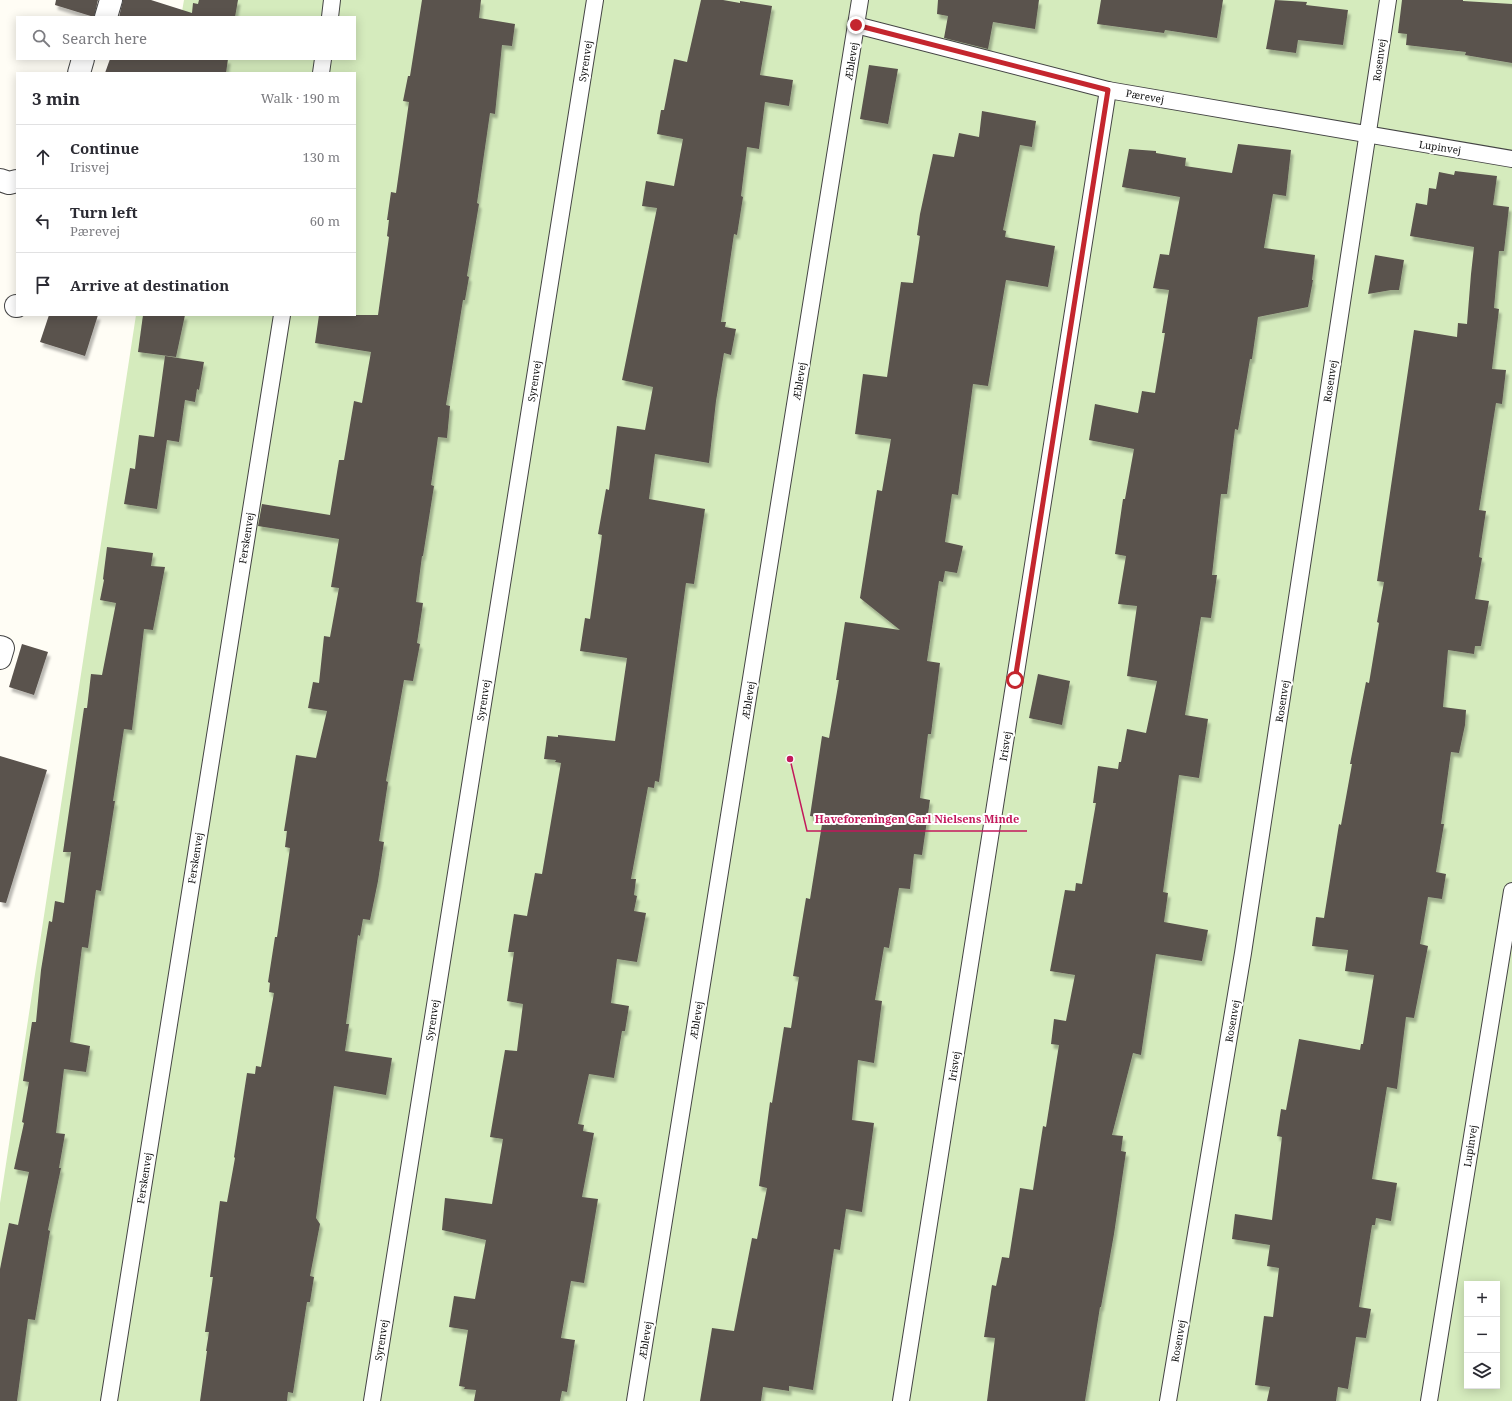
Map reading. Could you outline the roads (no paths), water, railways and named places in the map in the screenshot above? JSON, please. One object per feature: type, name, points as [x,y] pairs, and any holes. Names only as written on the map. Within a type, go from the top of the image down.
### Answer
[{"type":"street","points":[[106,16],[111,0]]},
{"type":"street","points":[[79,72],[83,60]]},
{"type":"street","points":[[0,180],[9,183],[16,181]]},
{"type":"street","points":[[0,647],[3,648],[0,658]]},
{"type":"lane","points":[[330,16],[332,0]]},
{"type":"lane","name":"Syrenvej","points":[[372,1401],[595,0]]},
{"type":"lane","name":"Æblevej","points":[[635,1401],[860,0]]},
{"type":"lane","name":"Rosenvej","points":[[1168,1401],[1243,953],[1388,0]]},
{"type":"lane","name":"Pærevej","points":[[856,25],[1108,90],[1368,135]]},
{"type":"lane","points":[[321,72],[323,60]]},
{"type":"lane","name":"Irisvej","points":[[901,1401],[1108,90]]},
{"type":"lane","name":"Lupinvej","points":[[1368,135],[1512,159]]},
{"type":"lane","name":"Ferskenvej","points":[[109,1401],[282,316]]},
{"type":"lane","name":"Lupinvej","points":[[1429,1401],[1512,891]]},
{"type":"place","name":"Haveforeningen Carl Nielsens Minde","points":[[790,759]]}]
